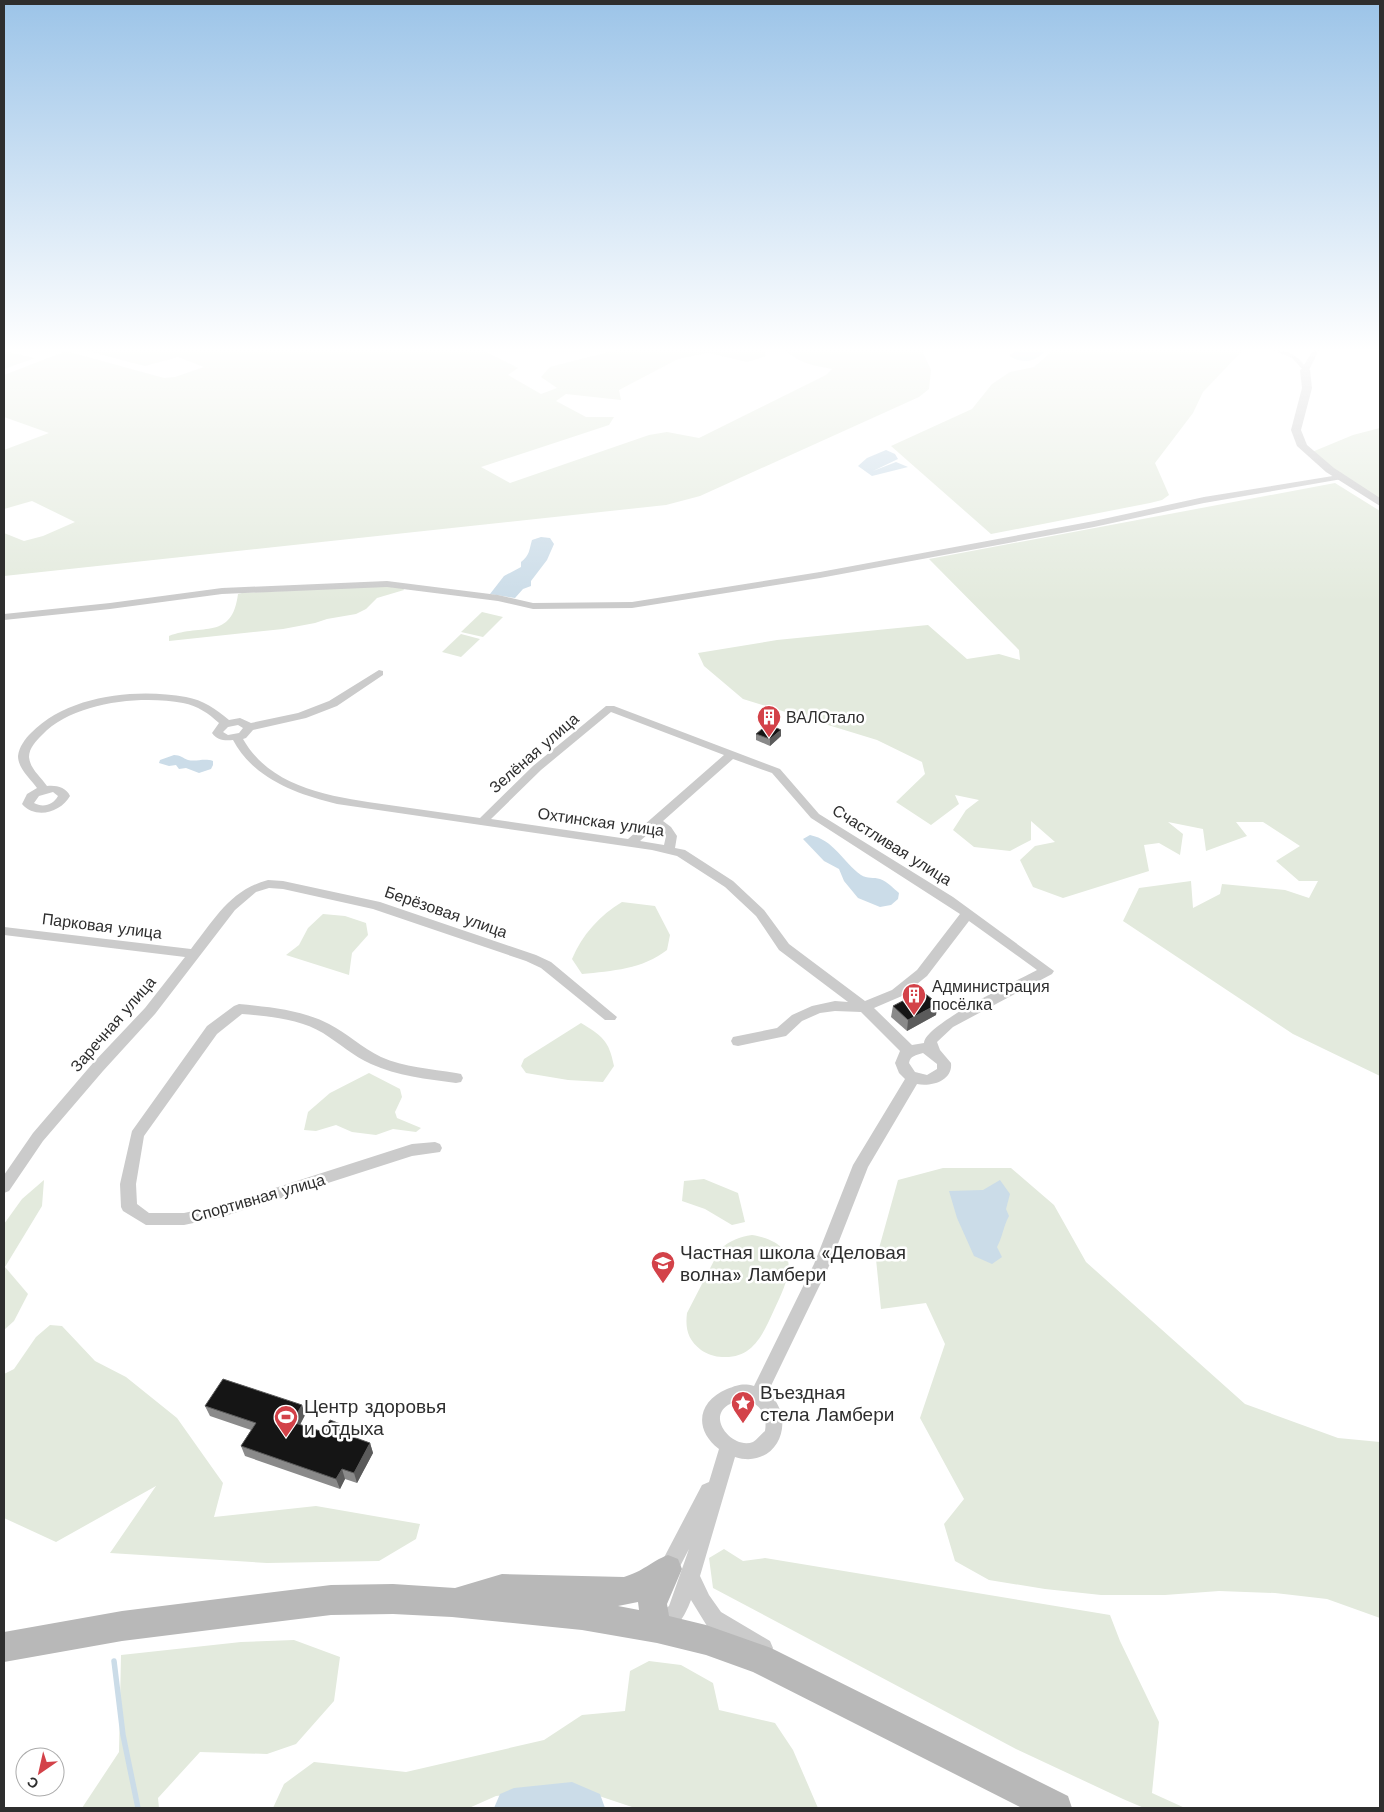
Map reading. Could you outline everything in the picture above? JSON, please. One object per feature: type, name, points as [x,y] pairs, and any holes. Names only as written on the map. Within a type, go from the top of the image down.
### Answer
[{"type":"main road","points":[[452,1602],[502,1589],[624,1592],[679,1573]]},
{"type":"main road","points":[[658,1628],[652,1603],[679,1573]]},
{"type":"main road","points":[[4,1647],[122,1626],[331,1600],[393,1599],[452,1602],[582,1615],[658,1628],[715,1643],[760,1659],[1056,1808]]},
{"type":"street","points":[[1298,435],[1302,446],[1340,477],[1380,502]]},
{"type":"street","points":[[4,616],[110,606],[222,591],[387,584],[498,598],[533,606],[582,608],[632,605],[820,575],[1084,526],[1204,500],[1340,477]]},
{"type":"street","points":[[44,790],[29,774],[23,757],[26,748],[42,728],[54,718],[73,710],[112,699],[165,698],[207,708],[222,717],[226,723],[240,721],[248,727],[296,718],[322,709],[346,698],[379,673]]},
{"type":"street","name":"Счастливая улица","points":[[610,708],[776,771],[815,816],[968,913],[1047,971],[948,1024],[930,1041],[933,1051]]},
{"type":"street","name":"Зелёная улица","points":[[481,823],[537,768],[610,708]]},
{"type":"street","name":"Охтинская улица","points":[[226,723],[218,728],[217,733],[226,738],[236,737],[252,759],[266,771],[288,785],[337,801],[481,823],[668,848],[696,862],[729,884],[760,913],[784,947],[864,1007],[909,1051]]},
{"type":"street","points":[[236,737],[247,732],[248,727]]},
{"type":"street","points":[[630,843],[732,754]]},
{"type":"street","points":[[655,821],[669,830],[672,836],[672,843],[668,848]]},
{"type":"street","name":"Берёзовая улица","points":[[252,888],[268,884],[282,885],[376,905],[531,958],[546,965],[610,1018]]},
{"type":"street","name":"Заречная улица","points":[[4,1187],[38,1137],[98,1067],[150,1011],[231,907],[252,888]]},
{"type":"street","points":[[738,1041],[781,1032],[797,1018],[816,1009],[836,1006],[864,1007],[897,993],[922,973],[968,913]]},
{"type":"street","name":"Парковая улица","points":[[4,931],[196,954]]},
{"type":"street","name":"Спортивная улица","points":[[434,1148],[412,1150],[222,1211],[184,1219],[146,1220],[129,1207],[128,1184],[137,1135],[212,1030],[239,1010],[264,1011],[322,1026],[366,1056],[386,1064],[456,1078]]},
{"type":"street","points":[[923,1048],[933,1051],[941,1057],[944,1064],[943,1072],[937,1077],[927,1080],[914,1077],[902,1067],[901,1060],[909,1051],[923,1048]]},
{"type":"street","points":[[758,1395],[822,1264],[861,1165],[914,1077]]},
{"type":"street","points":[[742,1391],[758,1395],[771,1406],[776,1422],[771,1438],[758,1449],[741,1452],[728,1449],[714,1434],[711,1417],[715,1404],[727,1395],[742,1391]]},
{"type":"street","points":[[728,1449],[679,1573],[714,1619],[767,1650],[792,1675]]},
{"type":"shaded area","points":[[45,435],[580,435],[481,467],[510,483],[652,435],[681,435],[699,438],[706,435],[836,435],[700,496],[666,505],[4,576],[4,533],[24,541],[43,536],[75,522],[32,501],[4,509],[4,450]]},
{"type":"shaded area","points":[[916,435],[1177,435],[1155,463],[1169,495],[1162,500],[991,534],[891,446]]},
{"type":"shaded area","points":[[1353,435],[1380,435],[1380,499],[1331,468],[1312,452]]},
{"type":"shaded area","points":[[1335,483],[1380,511],[1380,1076],[1293,1034],[1123,921],[1139,888],[1191,881],[1193,908],[1220,894],[1222,884],[1285,890],[1309,898],[1318,881],[1299,881],[1276,861],[1300,846],[1263,822],[1236,822],[1247,836],[1206,851],[1203,829],[1168,822],[1183,834],[1180,855],[1159,843],[1144,845],[1149,871],[1063,898],[1033,887],[1020,860],[1035,846],[1055,842],[1031,821],[1031,840],[1010,851],[974,847],[953,830],[966,810],[979,800],[955,795],[959,804],[931,825],[896,802],[925,774],[922,762],[877,740],[743,699],[704,666],[698,653],[777,640],[928,625],[967,659],[999,654],[1020,660],[1019,650],[929,559]]},
{"type":"shaded area","points":[[380,586],[403,588],[404,590],[377,598],[366,609],[356,614],[315,623],[283,629],[169,641],[169,636],[181,632],[214,628],[222,625],[229,619],[235,609],[238,594]]},
{"type":"shaded area","points":[[482,612],[503,617],[483,637],[461,632]]},
{"type":"shaded area","points":[[461,634],[480,639],[461,657],[442,652]]},
{"type":"shaded area","points":[[622,902],[655,906],[670,935],[667,950],[648,961],[627,968],[582,974],[572,959],[576,950],[592,926]]},
{"type":"shaded area","points":[[323,914],[345,916],[366,923],[368,935],[352,953],[349,975],[286,955],[299,945],[308,928]]},
{"type":"shaded area","points":[[581,1023],[599,1035],[610,1050],[614,1066],[603,1082],[568,1080],[526,1073],[521,1066],[524,1059]]},
{"type":"shaded area","points":[[369,1073],[400,1089],[402,1097],[395,1112],[397,1118],[421,1128],[416,1132],[393,1129],[376,1135],[352,1132],[336,1125],[316,1131],[304,1130],[308,1112],[330,1093]]},
{"type":"shaded area","points":[[943,1168],[1011,1168],[1054,1205],[1086,1262],[1245,1404],[1338,1438],[1380,1442],[1380,1618],[1327,1599],[1275,1593],[1219,1591],[1165,1595],[1101,1595],[1045,1589],[989,1580],[955,1561],[944,1524],[964,1499],[920,1418],[945,1344],[926,1303],[881,1309],[876,1259],[898,1180]]},
{"type":"shaded area","points":[[704,1179],[738,1193],[745,1222],[732,1225],[705,1209],[682,1201],[684,1181]]},
{"type":"shaded area","points":[[44,1180],[42,1206],[5,1267],[28,1294],[14,1321],[4,1330],[4,1224],[22,1199]]},
{"type":"shaded area","points":[[752,1235],[768,1239],[786,1253],[788,1273],[785,1285],[766,1328],[756,1343],[742,1354],[733,1357],[711,1355],[701,1350],[690,1338],[687,1329],[687,1313],[720,1249],[735,1239]]},
{"type":"shaded area","points":[[50,1325],[62,1326],[95,1361],[126,1377],[177,1418],[223,1483],[214,1517],[316,1506],[420,1524],[416,1539],[379,1561],[267,1563],[110,1553],[156,1486],[56,1542],[4,1518],[4,1374],[14,1369],[36,1337]]},
{"type":"shaded area","points":[[724,1549],[743,1561],[765,1558],[1110,1615],[1120,1641],[1159,1722],[1152,1793],[1185,1808],[1144,1808],[1123,1799],[1016,1749],[713,1588],[709,1558]]},
{"type":"shaded area","points":[[294,1640],[340,1657],[334,1701],[296,1744],[267,1754],[200,1752],[158,1798],[159,1808],[82,1808],[119,1752],[121,1655],[241,1642]]},
{"type":"shaded area","points":[[649,1661],[681,1665],[713,1683],[719,1710],[775,1723],[793,1750],[818,1808],[635,1808],[575,1788],[496,1796],[469,1808],[273,1808],[284,1784],[314,1762],[406,1772],[544,1740],[582,1715],[625,1711],[630,1671]]},
{"type":"water","points":[[886,450],[895,454],[898,459],[873,471],[896,462],[908,467],[872,476],[858,466],[867,458]]},
{"type":"water","points":[[541,537],[550,538],[554,544],[547,560],[531,581],[531,586],[523,589],[515,598],[490,594],[504,576],[521,567],[521,562],[528,555],[532,540]]},
{"type":"water","points":[[174,755],[188,760],[213,761],[213,765],[211,769],[199,773],[186,768],[179,769],[176,765],[169,766],[159,763],[160,760]]},
{"type":"water","points":[[810,835],[832,846],[861,875],[880,879],[888,883],[899,893],[898,899],[891,905],[880,907],[858,898],[844,881],[839,869],[824,861],[803,839]]},
{"type":"water","points":[[1000,1180],[1010,1194],[1006,1209],[1009,1216],[997,1247],[1002,1257],[992,1264],[974,1256],[957,1218],[949,1191],[983,1190]]},
{"type":"building","points":[[768,724],[781,730],[770,739],[756,734]]},
{"type":"building","points":[[922,991],[938,1004],[908,1020],[893,1006]]},
{"type":"building","name":"Центр здоровья и отдыха","points":[[223,1379],[302,1405],[292,1422],[323,1432],[330,1420],[343,1425],[339,1432],[370,1443],[354,1473],[342,1469],[336,1479],[241,1446],[256,1423],[205,1406]]},
{"type":"waterway","points":[[114,1661],[123,1735],[138,1808]]},
{"type":"waterway","points":[[514,1808],[572,1801],[586,1808]]},
{"type":"place","name":"ВАЛОтало","points":[[769,738]]},
{"type":"place","name":"Администрация посёлка","points":[[914,1016]]},
{"type":"place","name":"Частная школа «Деловая волна» Ламбери","points":[[663,1284]]},
{"type":"place","name":"Въездная стела Ламбери","points":[[743,1424]]},
{"type":"place","name":"Центр здоровья и отдыха","points":[[286,1438]]}]
